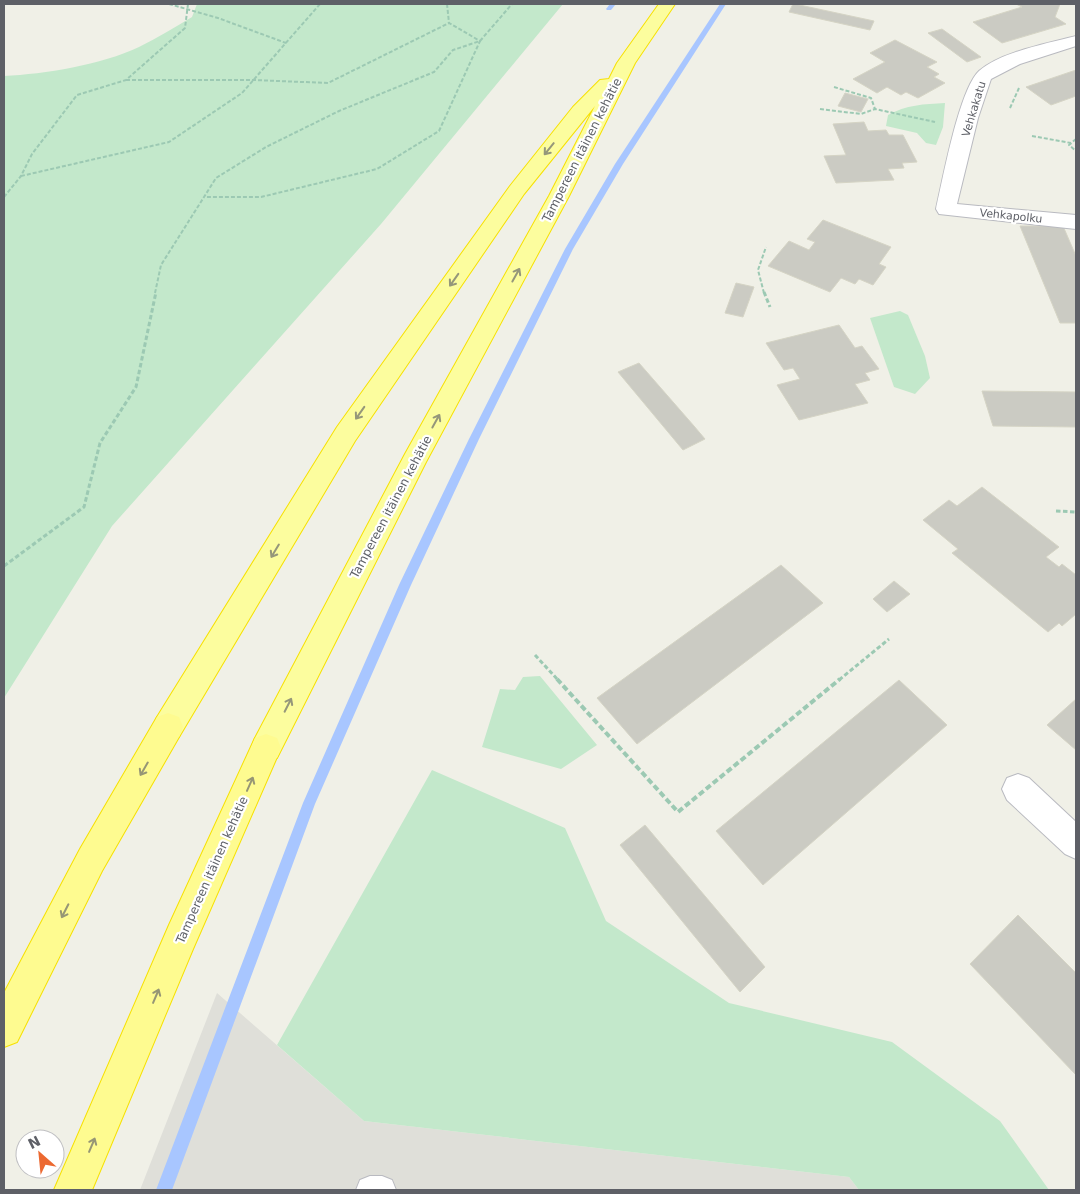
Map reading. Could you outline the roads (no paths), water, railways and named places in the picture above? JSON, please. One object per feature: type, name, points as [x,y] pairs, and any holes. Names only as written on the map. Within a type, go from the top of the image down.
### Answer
[{"type":"highway","points":[[626,63],[667,4]]},
{"type":"highway","name":"Tampereen itäinen kehätie","points":[[4,1029],[91,860],[168,727],[346,434],[517,190],[580,111],[626,63]]},
{"type":"highway","name":"Tampereen itäinen kehätie","points":[[73,1190],[181,938],[266,748],[414,460],[554,204],[626,63]]},
{"type":"street","name":"Vehkakatu","points":[[946,209],[983,77],[1000,65],[1076,40]]},
{"type":"street","name":"Vehkapolku","points":[[946,209],[1076,222]]},
{"type":"street","points":[[1018,789],[1076,843]]},
{"type":"lane","points":[[370,1190],[382,1190]]},
{"type":"waterway","points":[[609,9],[613,4]]},
{"type":"waterway","points":[[164,1190],[309,803],[405,585],[474,439],[569,249],[619,164],[723,4]]}]
